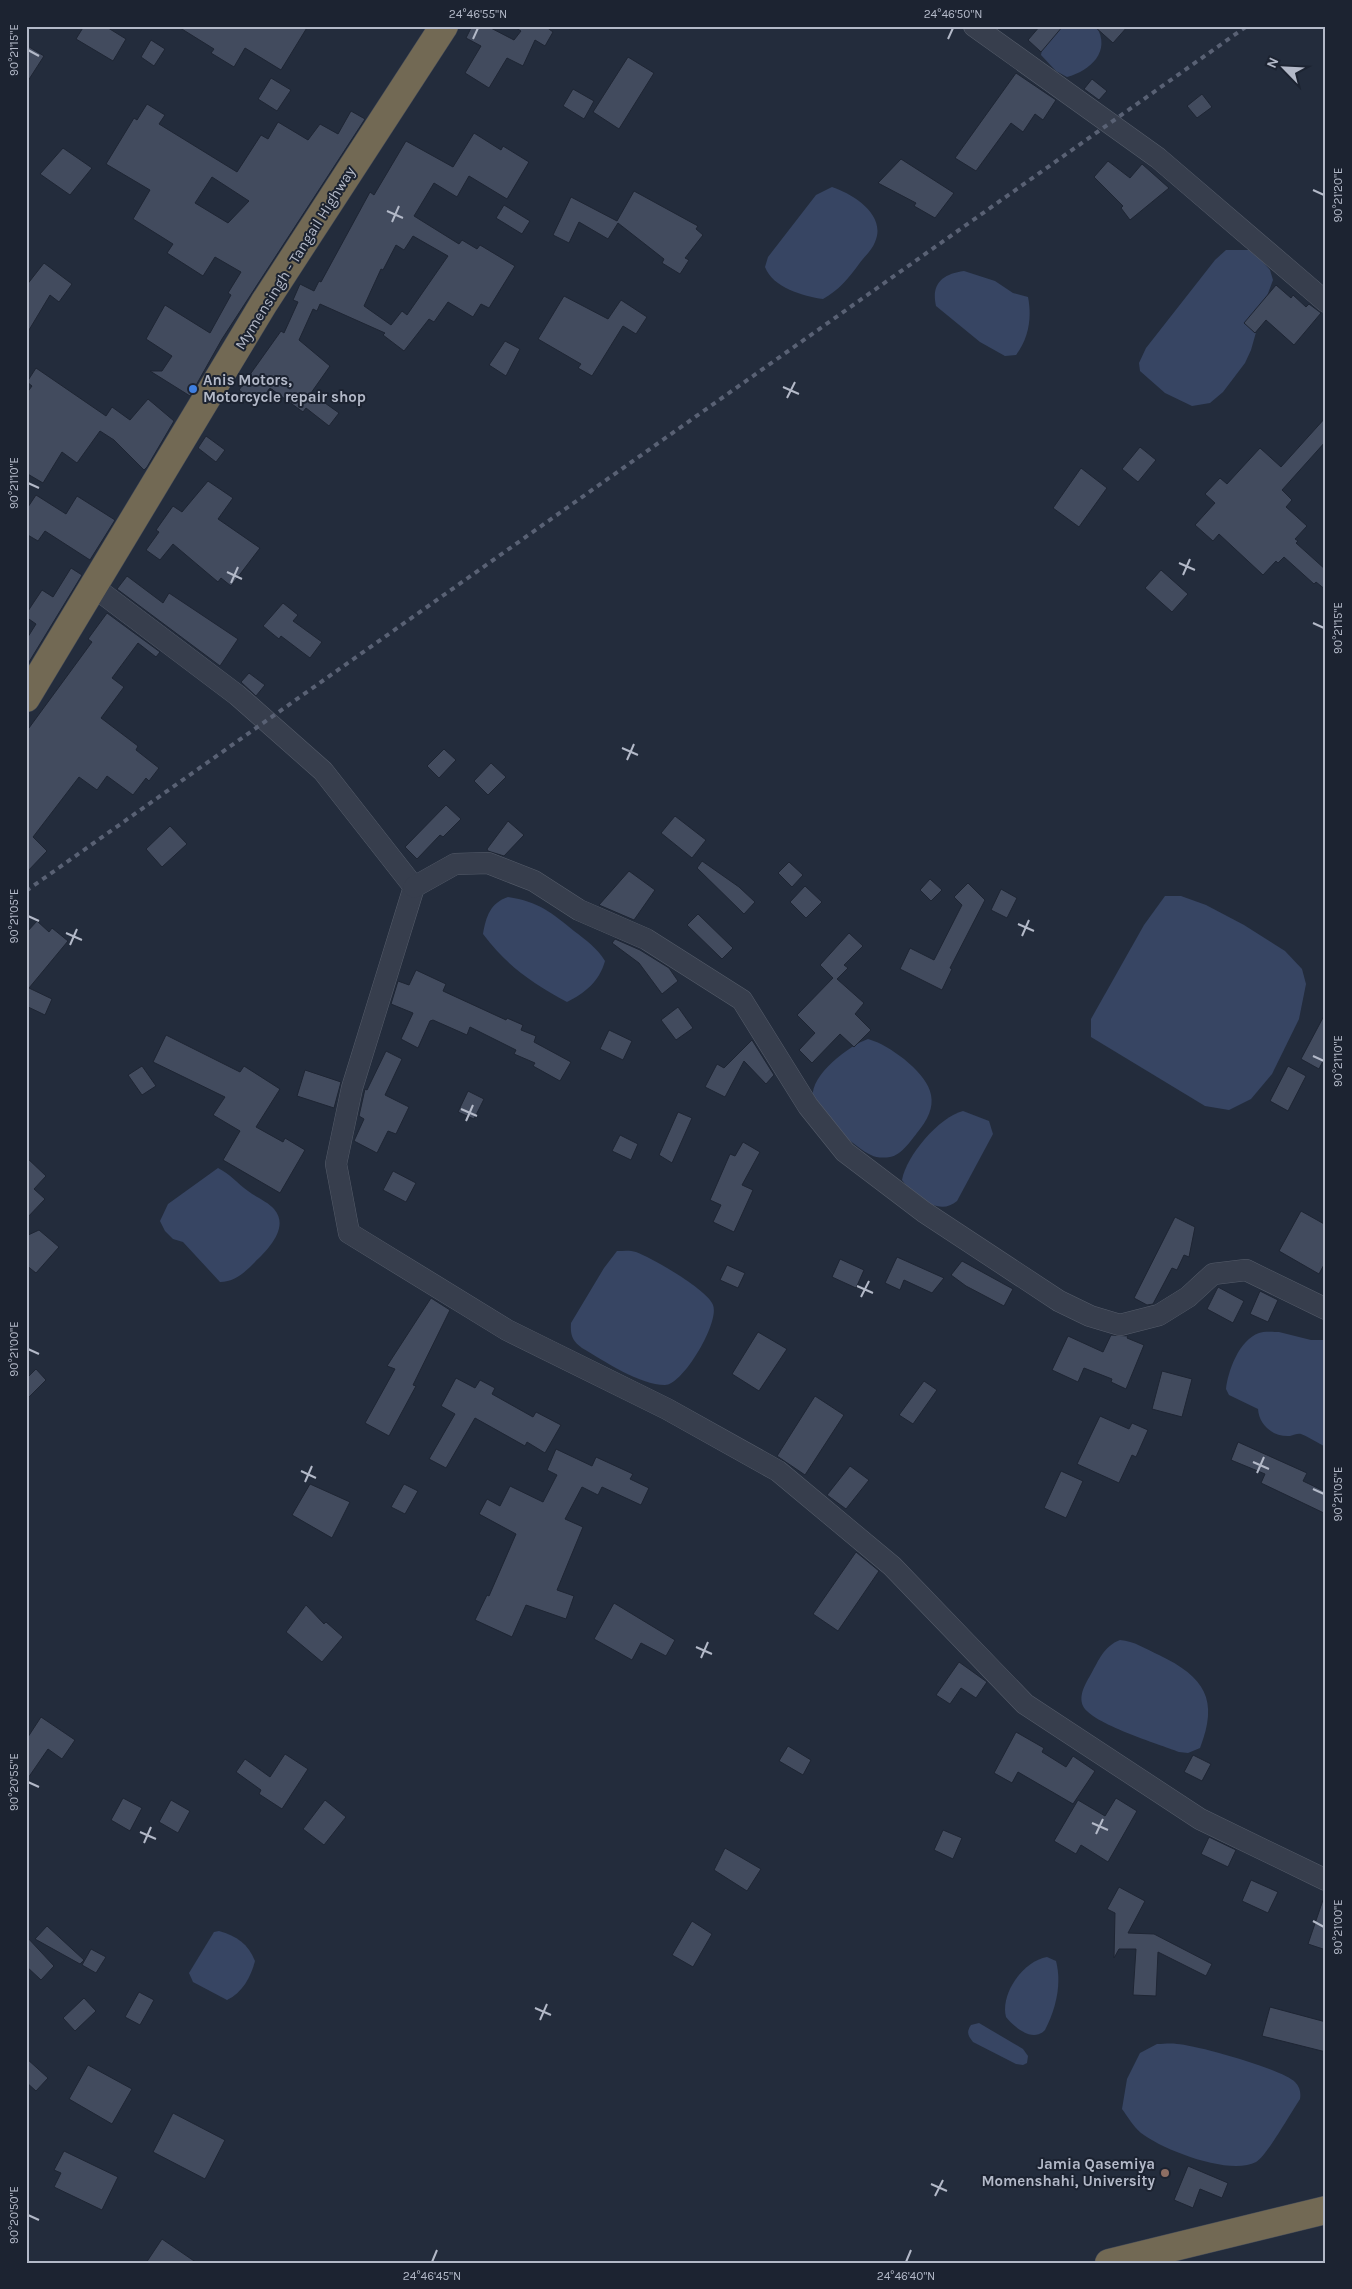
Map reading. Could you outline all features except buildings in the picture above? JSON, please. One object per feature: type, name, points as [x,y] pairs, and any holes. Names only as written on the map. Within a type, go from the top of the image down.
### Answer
[{"type":"highway","name":"Mymensingh - Tangail Highway","points":[[26,698],[264,304],[444,26]]},
{"type":"highway","points":[[1109,2263],[1326,2210]]},
{"type":"street","points":[[974,26],[1158,158],[1326,302]]},
{"type":"street","points":[[94,587],[237,695],[323,772],[414,887]]},
{"type":"street","points":[[1326,1309],[1246,1270],[1213,1274],[1188,1297],[1159,1315],[1120,1325],[1090,1316],[1059,1301],[924,1212],[845,1152],[808,1106],[742,1000],[646,939],[579,910],[534,881],[488,863],[455,864],[414,887],[352,1088],[336,1164],[349,1234],[507,1330],[667,1409],[778,1471],[892,1566],[1025,1704],[1200,1819],[1326,1880]]},
{"type":"water","points":[[1054,26],[1096,26],[1100,35],[1100,52],[1091,65],[1067,77],[1056,71],[1041,55],[1043,44]]},
{"type":"water","points":[[832,187],[858,200],[866,207],[876,223],[877,232],[872,248],[851,275],[839,288],[823,299],[789,290],[775,280],[765,267],[768,257],[816,195]]},
{"type":"water","points":[[1226,250],[1252,250],[1270,270],[1273,280],[1251,350],[1245,363],[1223,392],[1210,403],[1192,406],[1165,393],[1140,371],[1139,363],[1146,348],[1215,260]]},
{"type":"water","points":[[964,271],[995,281],[1013,293],[1028,297],[1030,312],[1027,334],[1016,355],[1005,356],[980,342],[936,306],[935,292],[940,281],[956,272]]},
{"type":"water","points":[[1165,896],[1181,896],[1206,905],[1244,925],[1285,951],[1302,969],[1306,984],[1299,1019],[1272,1074],[1251,1099],[1229,1110],[1205,1106],[1091,1037],[1091,1019],[1144,925]]},
{"type":"water","points":[[508,897],[536,905],[558,918],[591,944],[605,961],[595,981],[580,995],[567,1002],[542,988],[511,965],[483,934],[490,911],[497,903]]},
{"type":"water","points":[[868,1039],[891,1050],[913,1067],[926,1083],[932,1100],[927,1119],[920,1129],[903,1150],[890,1157],[880,1158],[873,1156],[856,1146],[821,1112],[815,1104],[813,1097],[814,1088],[824,1071],[842,1054]]},
{"type":"water","points":[[963,1111],[989,1121],[993,1134],[957,1201],[943,1207],[935,1206],[920,1198],[902,1180],[910,1160],[925,1139],[944,1121]]},
{"type":"water","points":[[218,1168],[271,1206],[278,1216],[280,1223],[271,1245],[260,1257],[239,1276],[225,1282],[220,1282],[183,1242],[173,1239],[165,1231],[160,1221],[168,1204]]},
{"type":"water","points":[[617,1251],[636,1252],[666,1267],[701,1291],[713,1305],[714,1313],[706,1338],[690,1364],[673,1382],[665,1385],[655,1384],[634,1377],[582,1348],[573,1338],[571,1323],[604,1268]]},
{"type":"water","points":[[1279,1332],[1311,1340],[1326,1340],[1326,1447],[1301,1434],[1284,1436],[1273,1432],[1264,1425],[1258,1409],[1229,1395],[1226,1389],[1232,1365],[1246,1342],[1259,1333]]},
{"type":"water","points":[[1120,1640],[1140,1646],[1175,1663],[1197,1681],[1208,1703],[1206,1731],[1200,1748],[1188,1753],[1179,1752],[1142,1739],[1099,1720],[1083,1706],[1081,1698],[1087,1681],[1106,1650]]},
{"type":"water","points":[[219,1931],[241,1941],[255,1961],[245,1984],[227,2000],[193,1982],[189,1973],[214,1932]]},
{"type":"water","points":[[1047,1957],[1056,1961],[1058,1970],[1057,1996],[1052,2013],[1045,2030],[1040,2034],[1024,2033],[1006,2017],[1006,1998],[1015,1980],[1022,1972],[1038,1960]]},
{"type":"water","points":[[979,2023],[1023,2049],[1028,2056],[1027,2063],[1023,2065],[1016,2064],[973,2042],[968,2030],[971,2025]]},
{"type":"water","points":[[1157,2044],[1187,2045],[1219,2053],[1274,2071],[1295,2082],[1300,2090],[1300,2099],[1272,2143],[1256,2162],[1230,2166],[1197,2159],[1151,2140],[1135,2127],[1122,2109],[1127,2079],[1140,2053]]},
{"type":"railway","points":[[26,891],[1247,26]]},
{"type":"place","name":"Anis Motors, Motorcycle repair shop","points":[[193,389]]},
{"type":"place","name":"Jamia Qasemiya Momenshahi, University","points":[[1165,2173]]}]
